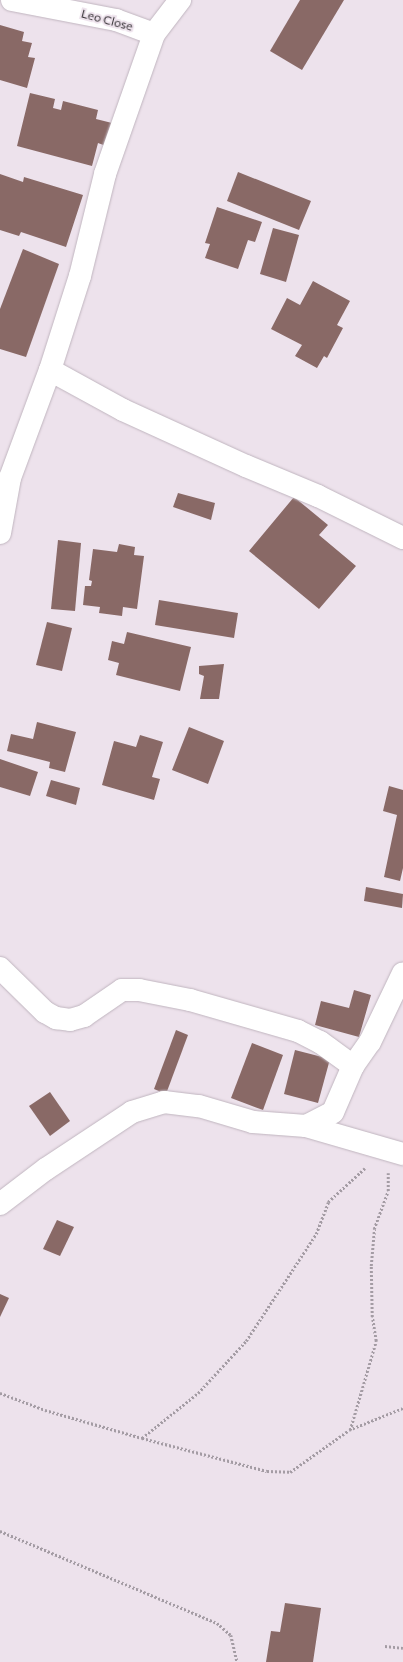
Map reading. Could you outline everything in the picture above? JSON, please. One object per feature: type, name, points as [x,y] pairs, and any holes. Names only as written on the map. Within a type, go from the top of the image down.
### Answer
[{"type":"street","name":"Leo Close","points":[[12,0],[116,20],[154,34]]},
{"type":"street","points":[[0,532],[10,478],[50,370],[80,276],[105,174],[154,34],[180,0]]},
{"type":"street","points":[[50,370],[123,410],[246,466],[318,496],[403,538]]},
{"type":"street","points":[[0,968],[45,1012],[56,1018],[70,1020],[84,1016],[122,990],[139,990],[190,1000],[298,1031],[320,1042],[353,1066]]},
{"type":"street","points":[[306,1126],[333,1112],[353,1066],[370,1042],[403,973]]},
{"type":"street","points":[[0,1204],[46,1169],[132,1112],[164,1102],[199,1106],[253,1122],[306,1126],[396,1159]]},
{"type":"path","points":[[349,1430],[376,1341],[372,1317],[371,1266],[374,1229],[388,1191],[396,1159]]},
{"type":"path","points":[[142,1438],[198,1393],[246,1342],[316,1234],[328,1202],[370,1163]]},
{"type":"path","points":[[0,1393],[44,1410],[142,1438],[266,1471],[290,1472],[349,1430],[403,1408]]},
{"type":"path","points":[[0,1531],[217,1623],[231,1635],[237,1662]]},
{"type":"path","points":[[386,1646],[403,1648]]},
{"type":"building","points":[[300,0],[344,0],[302,70],[270,51]]},
{"type":"building","points":[[0,25],[24,32],[22,41],[32,43],[28,57],[35,58],[27,88],[0,80]]},
{"type":"building","points":[[30,93],[55,99],[53,108],[61,110],[63,101],[98,110],[96,119],[112,123],[106,146],[98,143],[92,166],[17,146]]},
{"type":"building","points":[[238,172],[311,201],[299,230],[227,201]]},
{"type":"building","points":[[0,174],[23,182],[24,177],[83,195],[66,247],[21,232],[19,236],[0,230]]},
{"type":"building","points":[[217,207],[262,222],[255,242],[248,240],[238,269],[205,258],[210,244],[205,243]]},
{"type":"building","points":[[273,228],[299,235],[286,282],[260,274]]},
{"type":"building","points":[[23,249],[59,264],[26,357],[0,349],[0,309]]},
{"type":"building","points":[[313,281],[350,301],[337,325],[343,328],[327,358],[324,356],[317,368],[295,356],[302,345],[271,329],[287,298],[300,305]]},
{"type":"building","points":[[178,493],[215,503],[211,520],[173,507]]},
{"type":"building","points":[[294,497],[328,525],[319,535],[356,566],[319,609],[249,551]]},
{"type":"building","points":[[58,540],[81,543],[75,611],[51,609]]},
{"type":"building","points":[[119,544],[135,547],[134,555],[144,556],[137,609],[123,607],[122,616],[99,613],[100,607],[83,605],[85,586],[91,586],[92,581],[89,580],[93,549],[117,552]]},
{"type":"building","points":[[159,600],[238,613],[234,638],[155,625]]},
{"type":"building","points":[[47,622],[72,628],[62,671],[36,665]]},
{"type":"building","points":[[127,632],[191,647],[180,691],[116,675],[119,663],[108,660],[112,641],[124,644]]},
{"type":"building","points":[[224,664],[219,699],[200,699],[204,676],[199,674],[199,666]]},
{"type":"building","points":[[37,722],[76,732],[65,772],[49,768],[50,762],[7,751],[11,734],[33,739]]},
{"type":"building","points":[[189,727],[224,741],[208,784],[172,770]]},
{"type":"building","points":[[140,735],[163,742],[152,777],[160,779],[154,800],[102,785],[114,741],[136,747]]},
{"type":"building","points":[[0,759],[38,772],[30,796],[0,787]]},
{"type":"building","points":[[51,780],[80,788],[76,805],[46,796]]},
{"type":"building","points":[[389,786],[403,790],[403,868],[400,881],[384,877],[397,815],[383,811]]},
{"type":"building","points":[[366,887],[403,894],[402,908],[364,901]]},
{"type":"building","points":[[354,990],[371,995],[359,1037],[315,1025],[321,1001],[349,1008]]},
{"type":"building","points":[[176,1030],[188,1035],[166,1094],[154,1089]]},
{"type":"building","points":[[252,1043],[283,1055],[263,1110],[231,1098]]},
{"type":"building","points":[[295,1050],[330,1059],[318,1103],[284,1094]]},
{"type":"building","points":[[50,1092],[70,1121],[50,1136],[29,1106]]},
{"type":"building","points":[[57,1220],[74,1227],[60,1256],[43,1249]]},
{"type":"building","points":[[0,1294],[9,1298],[0,1317]]},
{"type":"building","points":[[285,1603],[321,1608],[313,1662],[266,1662],[271,1631],[280,1632]]}]
